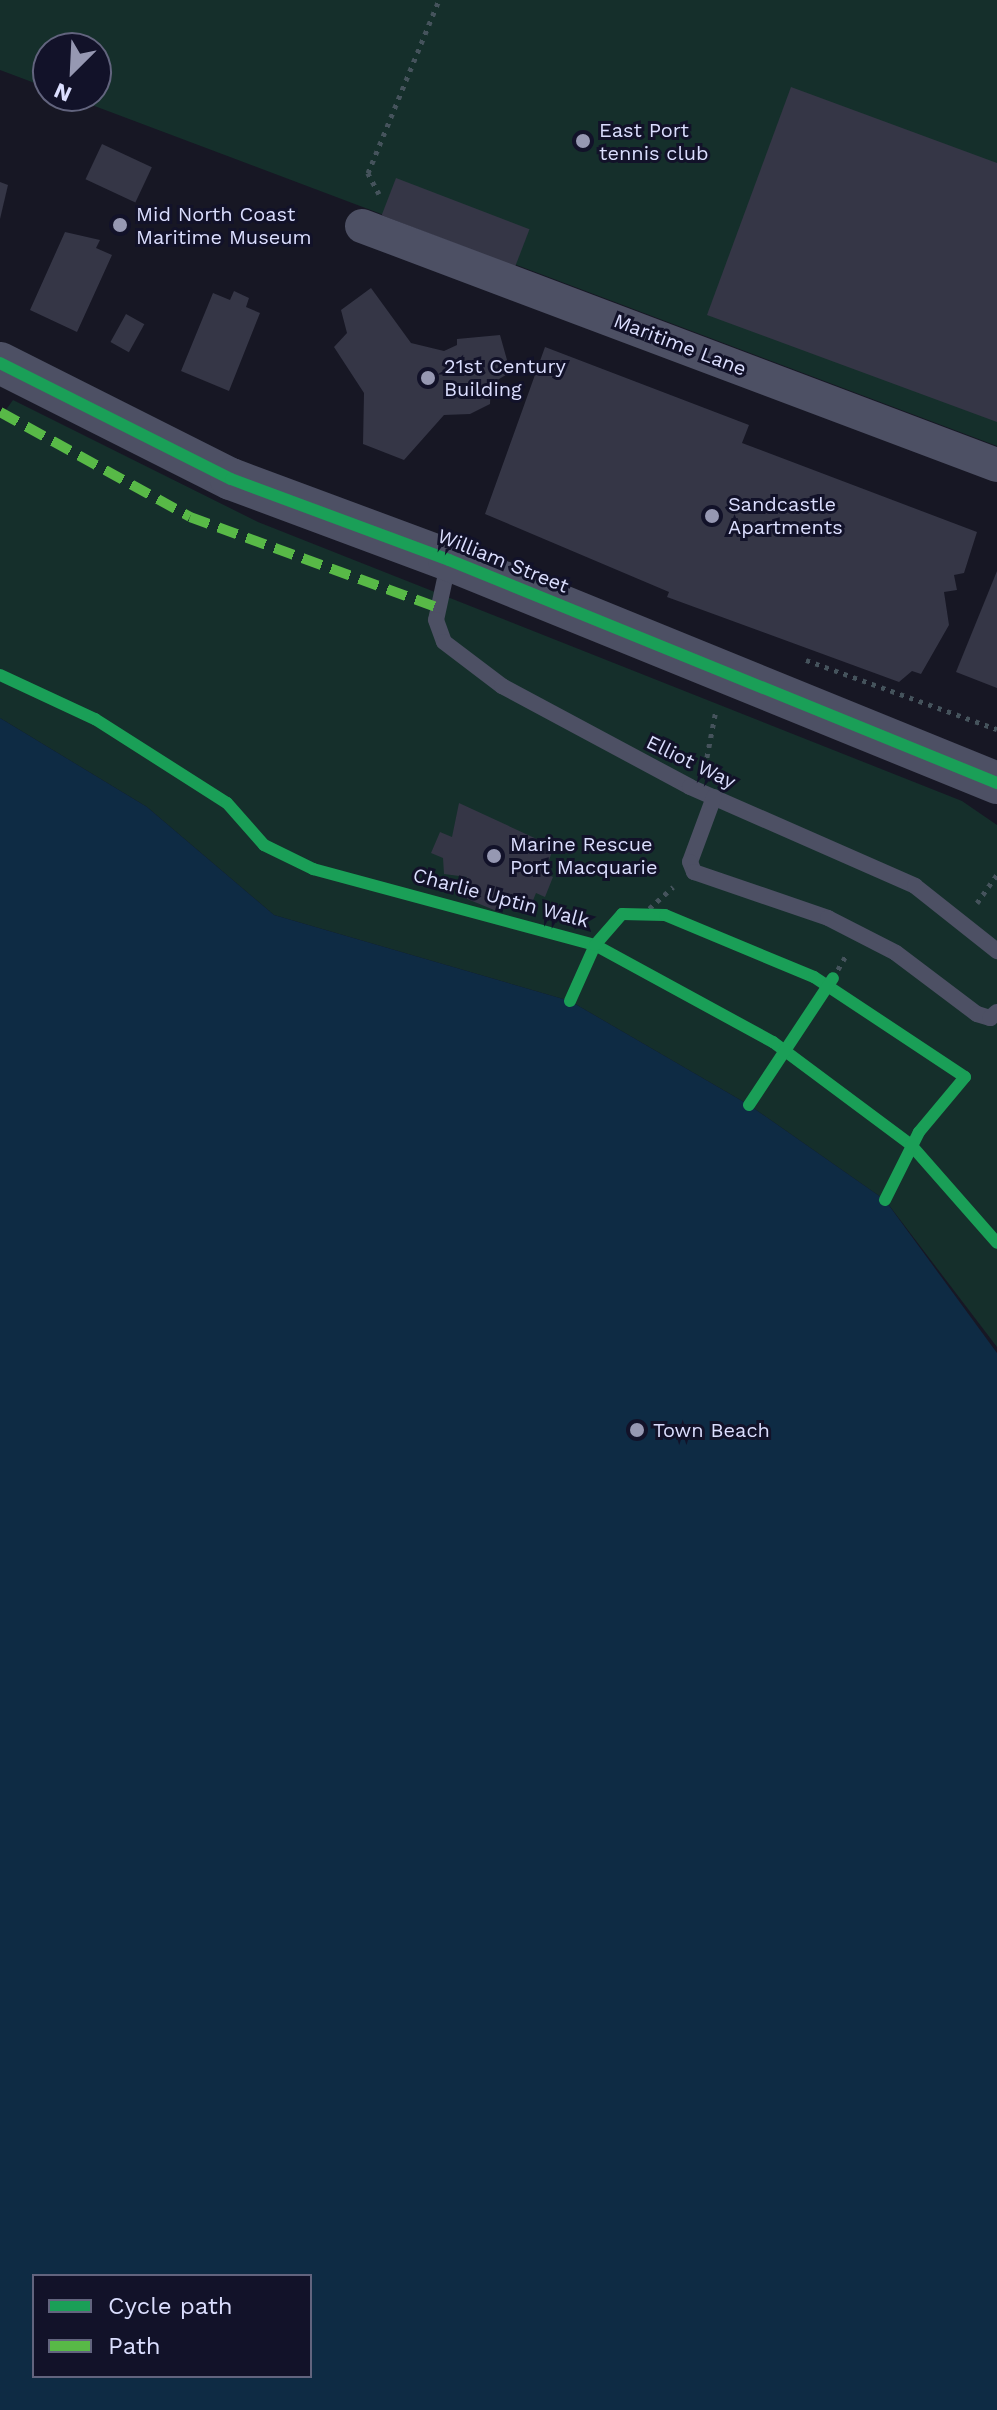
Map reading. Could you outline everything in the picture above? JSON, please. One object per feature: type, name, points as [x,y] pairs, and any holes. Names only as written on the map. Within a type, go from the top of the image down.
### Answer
[{"type":"street","name":"Maritime Lane","points":[[370,216],[997,465]]},
{"type":"street","name":"William Street","points":[[0,363],[231,479],[449,560],[997,783]]},
{"type":"lane","name":"Elliot Way","points":[[449,560],[436,620],[444,642],[502,686],[714,797],[915,886],[997,951]]},
{"type":"lane","points":[[714,797],[690,862],[694,872],[849,928],[935,978],[977,1014],[990,1018],[997,1012]]},
{"type":"path","points":[[370,216],[380,197],[368,173],[439,0]]},
{"type":"path","points":[[703,777],[717,703]]},
{"type":"path","points":[[991,883],[997,874]]},
{"type":"path","points":[[622,914],[645,910],[665,915]]},
{"type":"path","points":[[814,977],[831,982],[841,995]]},
{"type":"green space","points":[[0,0],[997,0],[997,446],[110,112],[112,32],[32,32],[32,82],[0,70]]},
{"type":"green space","points":[[13,400],[258,522],[962,801],[997,825],[997,1347],[885,1200],[749,1105],[570,1001],[274,915],[147,807],[0,718],[0,418]]},
{"type":"water","points":[[0,718],[147,807],[274,915],[570,1001],[749,1105],[885,1200],[997,1353],[997,2410],[0,2410]]},
{"type":"building","points":[[791,87],[997,163],[997,422],[707,315]]},
{"type":"building","points":[[102,144],[152,167],[135,203],[86,179]]},
{"type":"building","points":[[396,178],[530,229],[515,267],[382,215]]},
{"type":"building","points":[[0,182],[8,185],[0,219]]},
{"type":"building","points":[[65,232],[100,240],[96,248],[112,255],[77,332],[30,310]]},
{"type":"building","name":"21st Century Building","points":[[371,288],[411,343],[444,351],[457,345],[457,339],[500,335],[507,360],[509,373],[491,384],[490,404],[470,414],[444,415],[404,460],[363,444],[364,393],[334,347],[347,333],[341,310]]},
{"type":"building","points":[[234,291],[249,298],[246,307],[260,313],[229,391],[181,371],[213,293],[230,300]]},
{"type":"building","points":[[126,314],[144,324],[129,352],[110,342]]},
{"type":"building","name":"Sandcastle Apartments","points":[[545,347],[749,425],[742,443],[977,532],[964,573],[954,575],[957,590],[944,592],[949,625],[921,674],[912,671],[899,682],[667,597],[669,592],[485,514]]},
{"type":"building","points":[[997,571],[997,688],[956,672]]},
{"type":"building","name":"Marine Rescue Port Macquarie","points":[[459,803],[554,847],[544,873],[553,877],[545,897],[536,893],[530,908],[505,898],[499,912],[460,896],[467,877],[444,874],[443,858],[431,853],[440,832],[452,837]]},
{"type":"marked path","points":[[0,412],[190,517],[439,608]]},
{"type":"cycle path","points":[[0,363],[231,479],[449,560],[997,783]]},
{"type":"cycle path","name":"Charlie Uptin Walk","points":[[0,675],[95,719],[227,803],[264,845],[313,869],[595,945],[773,1042],[911,1145],[997,1243]]},
{"type":"cycle path","name":"Charlie Uptin Walk","points":[[570,1001],[595,945],[622,914],[665,915],[814,977],[965,1077],[919,1132],[885,1200]]},
{"type":"cycle path","points":[[749,1105],[833,978]]},
{"type":"place","name":"East Port tennis club","points":[[583,141]]},
{"type":"place","name":"Mid North Coast Maritime Museum","points":[[120,225]]},
{"type":"place","name":"21st Century Building","points":[[428,378]]},
{"type":"place","name":"Sandcastle Apartments","points":[[712,516]]},
{"type":"place","name":"Marine Rescue Port Macquarie","points":[[494,856]]},
{"type":"place","name":"Town Beach","points":[[637,1430]]}]
